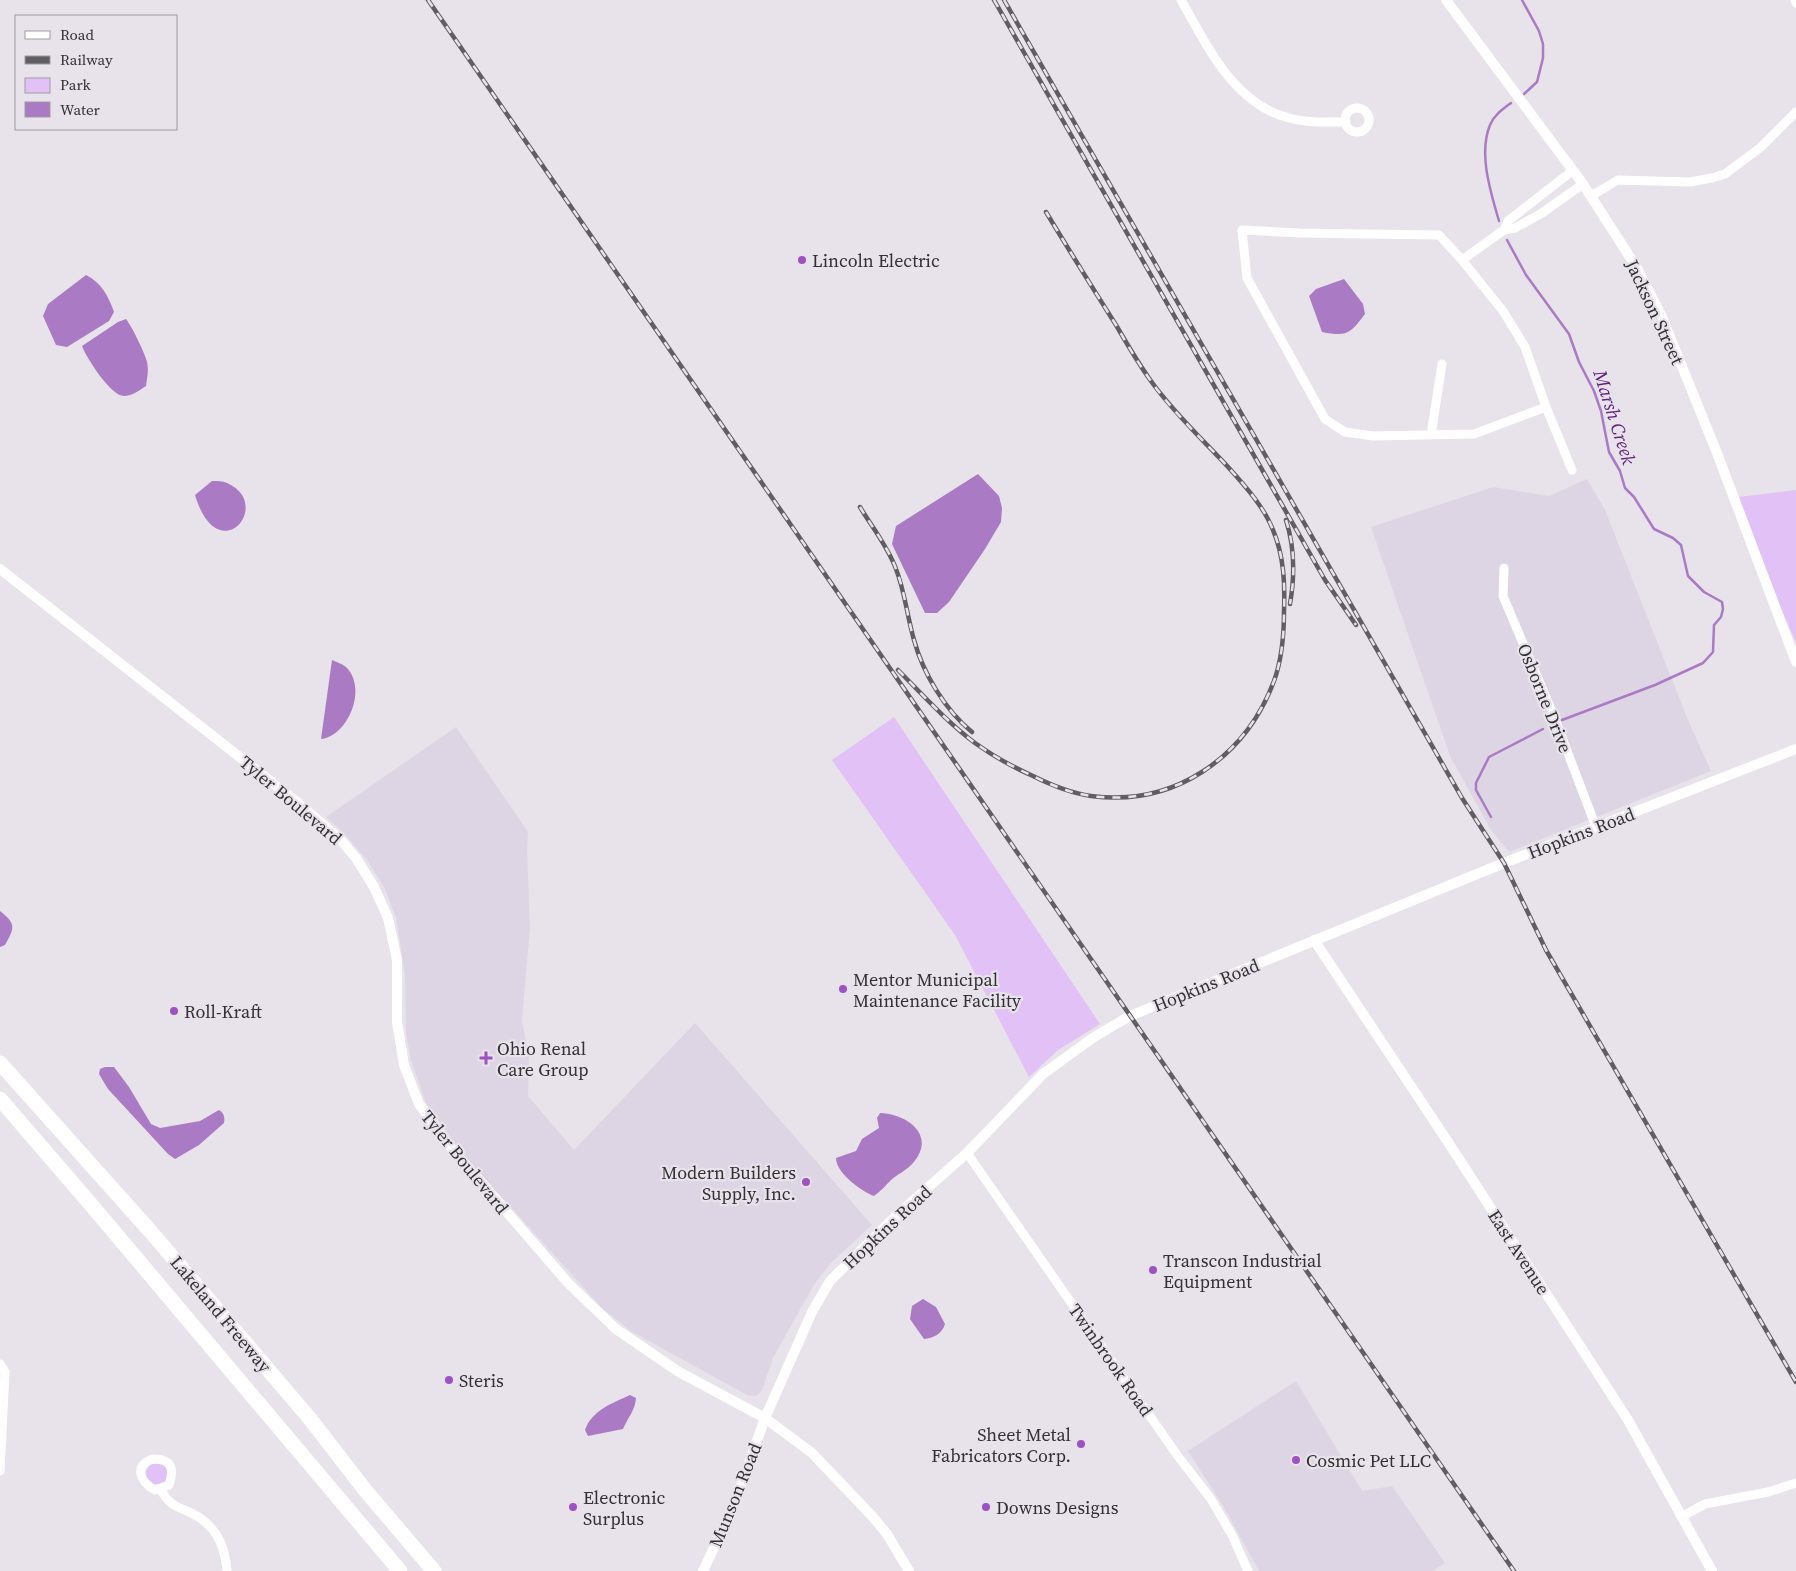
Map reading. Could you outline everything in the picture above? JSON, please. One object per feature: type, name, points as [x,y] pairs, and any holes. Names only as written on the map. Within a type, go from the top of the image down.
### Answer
[{"type":"highway","name":"Lakeland Freeway","points":[[0,1063],[151,1232],[311,1420],[365,1490],[434,1571]]},
{"type":"highway","name":"Lakeland Freeway","points":[[0,1099],[100,1214],[400,1571]]},
{"type":"street","points":[[1182,0],[1215,58],[1229,77],[1249,97],[1275,113],[1287,117],[1315,122],[1346,122]]},
{"type":"street","name":"Jackson Street","points":[[1446,0],[1583,184],[1637,268],[1662,317],[1717,453],[1796,662]]},
{"type":"street","points":[[1591,196],[1618,180],[1690,182],[1725,174],[1761,148],[1796,112]]},
{"type":"street","points":[[1504,230],[1508,221],[1572,170]]},
{"type":"street","points":[[1462,260],[1504,230],[1515,228],[1583,184]]},
{"type":"street","points":[[1546,407],[1474,434],[1374,436],[1345,432],[1325,419],[1247,278],[1242,230],[1299,233],[1440,235],[1503,311],[1525,347],[1546,407],[1572,470]]},
{"type":"street","points":[[1431,435],[1442,364]]},
{"type":"street","name":"Osborne Drive","points":[[1504,568],[1503,596],[1553,714],[1596,827]]},
{"type":"street","name":"Tyler Boulevard","points":[[0,569],[297,802],[340,839],[356,858],[374,887],[388,918],[397,960],[396,1022],[404,1064],[419,1104],[448,1144],[569,1284],[616,1329],[679,1372],[765,1418],[812,1453],[857,1498],[887,1534],[909,1571]]},
{"type":"street","name":"Hopkins Road","points":[[765,1418],[812,1312],[830,1281],[898,1214],[966,1153],[1043,1074],[1094,1037],[1130,1016],[1314,940],[1796,749]]},
{"type":"street","name":"East Avenue","points":[[1314,940],[1448,1142],[1628,1420],[1712,1571]]},
{"type":"street","name":"Twinbrook Road","points":[[966,1153],[1211,1499],[1232,1535],[1248,1571]]},
{"type":"street","points":[[0,1364],[5,1372],[0,1471]]},
{"type":"street","name":"Munson Road","points":[[703,1571],[736,1500],[765,1418]]},
{"type":"street","points":[[1681,1517],[1705,1504],[1768,1492],[1796,1484]]},
{"type":"street","points":[[160,1489],[175,1506],[200,1518],[212,1529],[221,1542],[225,1553],[227,1571]]},
{"type":"shaded area","points":[[1587,479],[1605,510],[1688,720],[1711,771],[1509,852],[1491,830],[1450,756],[1371,527],[1493,487],[1549,496]]},
{"type":"shaded area","points":[[456,727],[528,832],[530,928],[522,1020],[529,1058],[528,1096],[574,1150],[695,1023],[872,1225],[831,1263],[815,1283],[773,1358],[762,1390],[756,1396],[747,1395],[631,1331],[602,1308],[461,1152],[426,1103],[411,1060],[406,1034],[405,974],[396,918],[384,887],[367,860],[342,831],[326,817]]},
{"type":"shaded area","points":[[1296,1381],[1362,1491],[1392,1486],[1445,1563],[1433,1571],[1259,1571],[1225,1509],[1188,1451]]},
{"type":"green space","points":[[1796,490],[1796,642],[1781,609],[1738,497]]},
{"type":"green space","points":[[894,717],[1100,1024],[1058,1050],[1029,1077],[955,935],[832,760]]},
{"type":"green space","points":[[157,1463],[165,1466],[168,1474],[165,1482],[157,1485],[149,1482],[146,1474],[149,1466]]},
{"type":"water","points":[[86,275],[104,290],[114,312],[109,321],[67,347],[56,345],[43,316],[48,304]]},
{"type":"water","points":[[1344,279],[1363,304],[1365,314],[1351,330],[1343,334],[1322,332],[1309,296],[1316,289]]},
{"type":"water","points":[[126,319],[144,352],[148,371],[146,386],[133,394],[124,396],[106,384],[94,368],[82,346],[118,322]]},
{"type":"water","points":[[978,474],[999,496],[1002,508],[1001,522],[949,602],[937,613],[925,613],[892,544],[896,526]]},
{"type":"water","points":[[212,481],[227,483],[240,493],[245,505],[244,516],[238,526],[228,531],[216,529],[205,517],[195,495]]},
{"type":"water","points":[[332,660],[345,666],[352,676],[355,698],[347,720],[331,736],[321,739]]},
{"type":"water","points":[[0,911],[9,919],[12,930],[5,945],[0,947]]},
{"type":"water","points":[[114,1067],[129,1087],[151,1124],[160,1128],[200,1121],[219,1110],[224,1115],[224,1123],[199,1145],[175,1159],[168,1154],[108,1089],[99,1074],[100,1069]]},
{"type":"water","points":[[880,1113],[900,1117],[909,1122],[916,1128],[922,1144],[920,1153],[913,1163],[874,1196],[850,1181],[840,1170],[836,1158],[856,1151],[862,1139],[879,1128],[877,1118]]},
{"type":"water","points":[[923,1299],[936,1307],[945,1324],[937,1335],[924,1339],[910,1319],[912,1306]]},
{"type":"water","points":[[630,1395],[636,1398],[635,1403],[623,1429],[588,1436],[585,1430],[588,1423],[598,1412]]},
{"type":"waterway","name":"Marsh Creek","points":[[1522,0],[1539,31],[1543,44],[1543,58],[1537,82],[1524,94]]},
{"type":"waterway","name":"Marsh Creek","points":[[1499,221],[1487,173],[1485,148],[1492,121],[1499,112],[1511,103]]},
{"type":"waterway","name":"Marsh Creek","points":[[1507,240],[1526,275],[1569,334],[1579,362],[1594,391],[1601,411],[1609,452],[1620,471],[1625,488],[1634,497],[1654,529],[1673,538],[1681,545],[1688,576],[1704,592],[1722,602],[1723,609],[1721,617],[1714,625],[1713,652],[1703,663],[1655,685],[1562,720]]},
{"type":"waterway","name":"Marsh Creek","points":[[1491,817],[1476,790],[1476,783],[1489,757],[1543,729]]},
{"type":"railway","points":[[428,0],[1514,1571]]},
{"type":"railway","points":[[994,0],[1325,580],[1356,625]]},
{"type":"railway","points":[[1004,0],[1462,798],[1504,863],[1546,950],[1796,1382]]},
{"type":"railway","points":[[898,670],[955,726],[975,743],[1003,761],[1068,791],[1091,796],[1122,797],[1151,794],[1178,785],[1203,772],[1225,754],[1245,733],[1261,708],[1277,673],[1283,637],[1284,580],[1280,550],[1269,522],[1260,505],[1242,482],[1178,415],[1151,381],[1046,212]]},
{"type":"railway","points":[[860,507],[893,561],[902,586],[914,640],[929,678],[944,702],[972,732]]},
{"type":"railway","points":[[1286,520],[1293,562],[1290,604]]},
{"type":"place","name":"Lincoln Electric","points":[[802,260]]},
{"type":"place","name":"Mentor Municipal Maintenance Facility","points":[[843,989]]},
{"type":"place","name":"Roll-Kraft","points":[[174,1011]]},
{"type":"place","name":"Ohio Renal Care Group","points":[[486,1058]]},
{"type":"place","name":"Modern Builders Supply, Inc.","points":[[806,1182]]},
{"type":"place","name":"Transcon Industrial Equipment","points":[[1153,1270]]},
{"type":"place","name":"Steris","points":[[449,1380]]},
{"type":"place","name":"Sheet Metal Fabricators Corp.","points":[[1081,1444]]},
{"type":"place","name":"Cosmic Pet LLC","points":[[1296,1460]]},
{"type":"place","name":"Electronic Surplus","points":[[573,1507]]},
{"type":"place","name":"Downs Designs","points":[[986,1507]]}]
